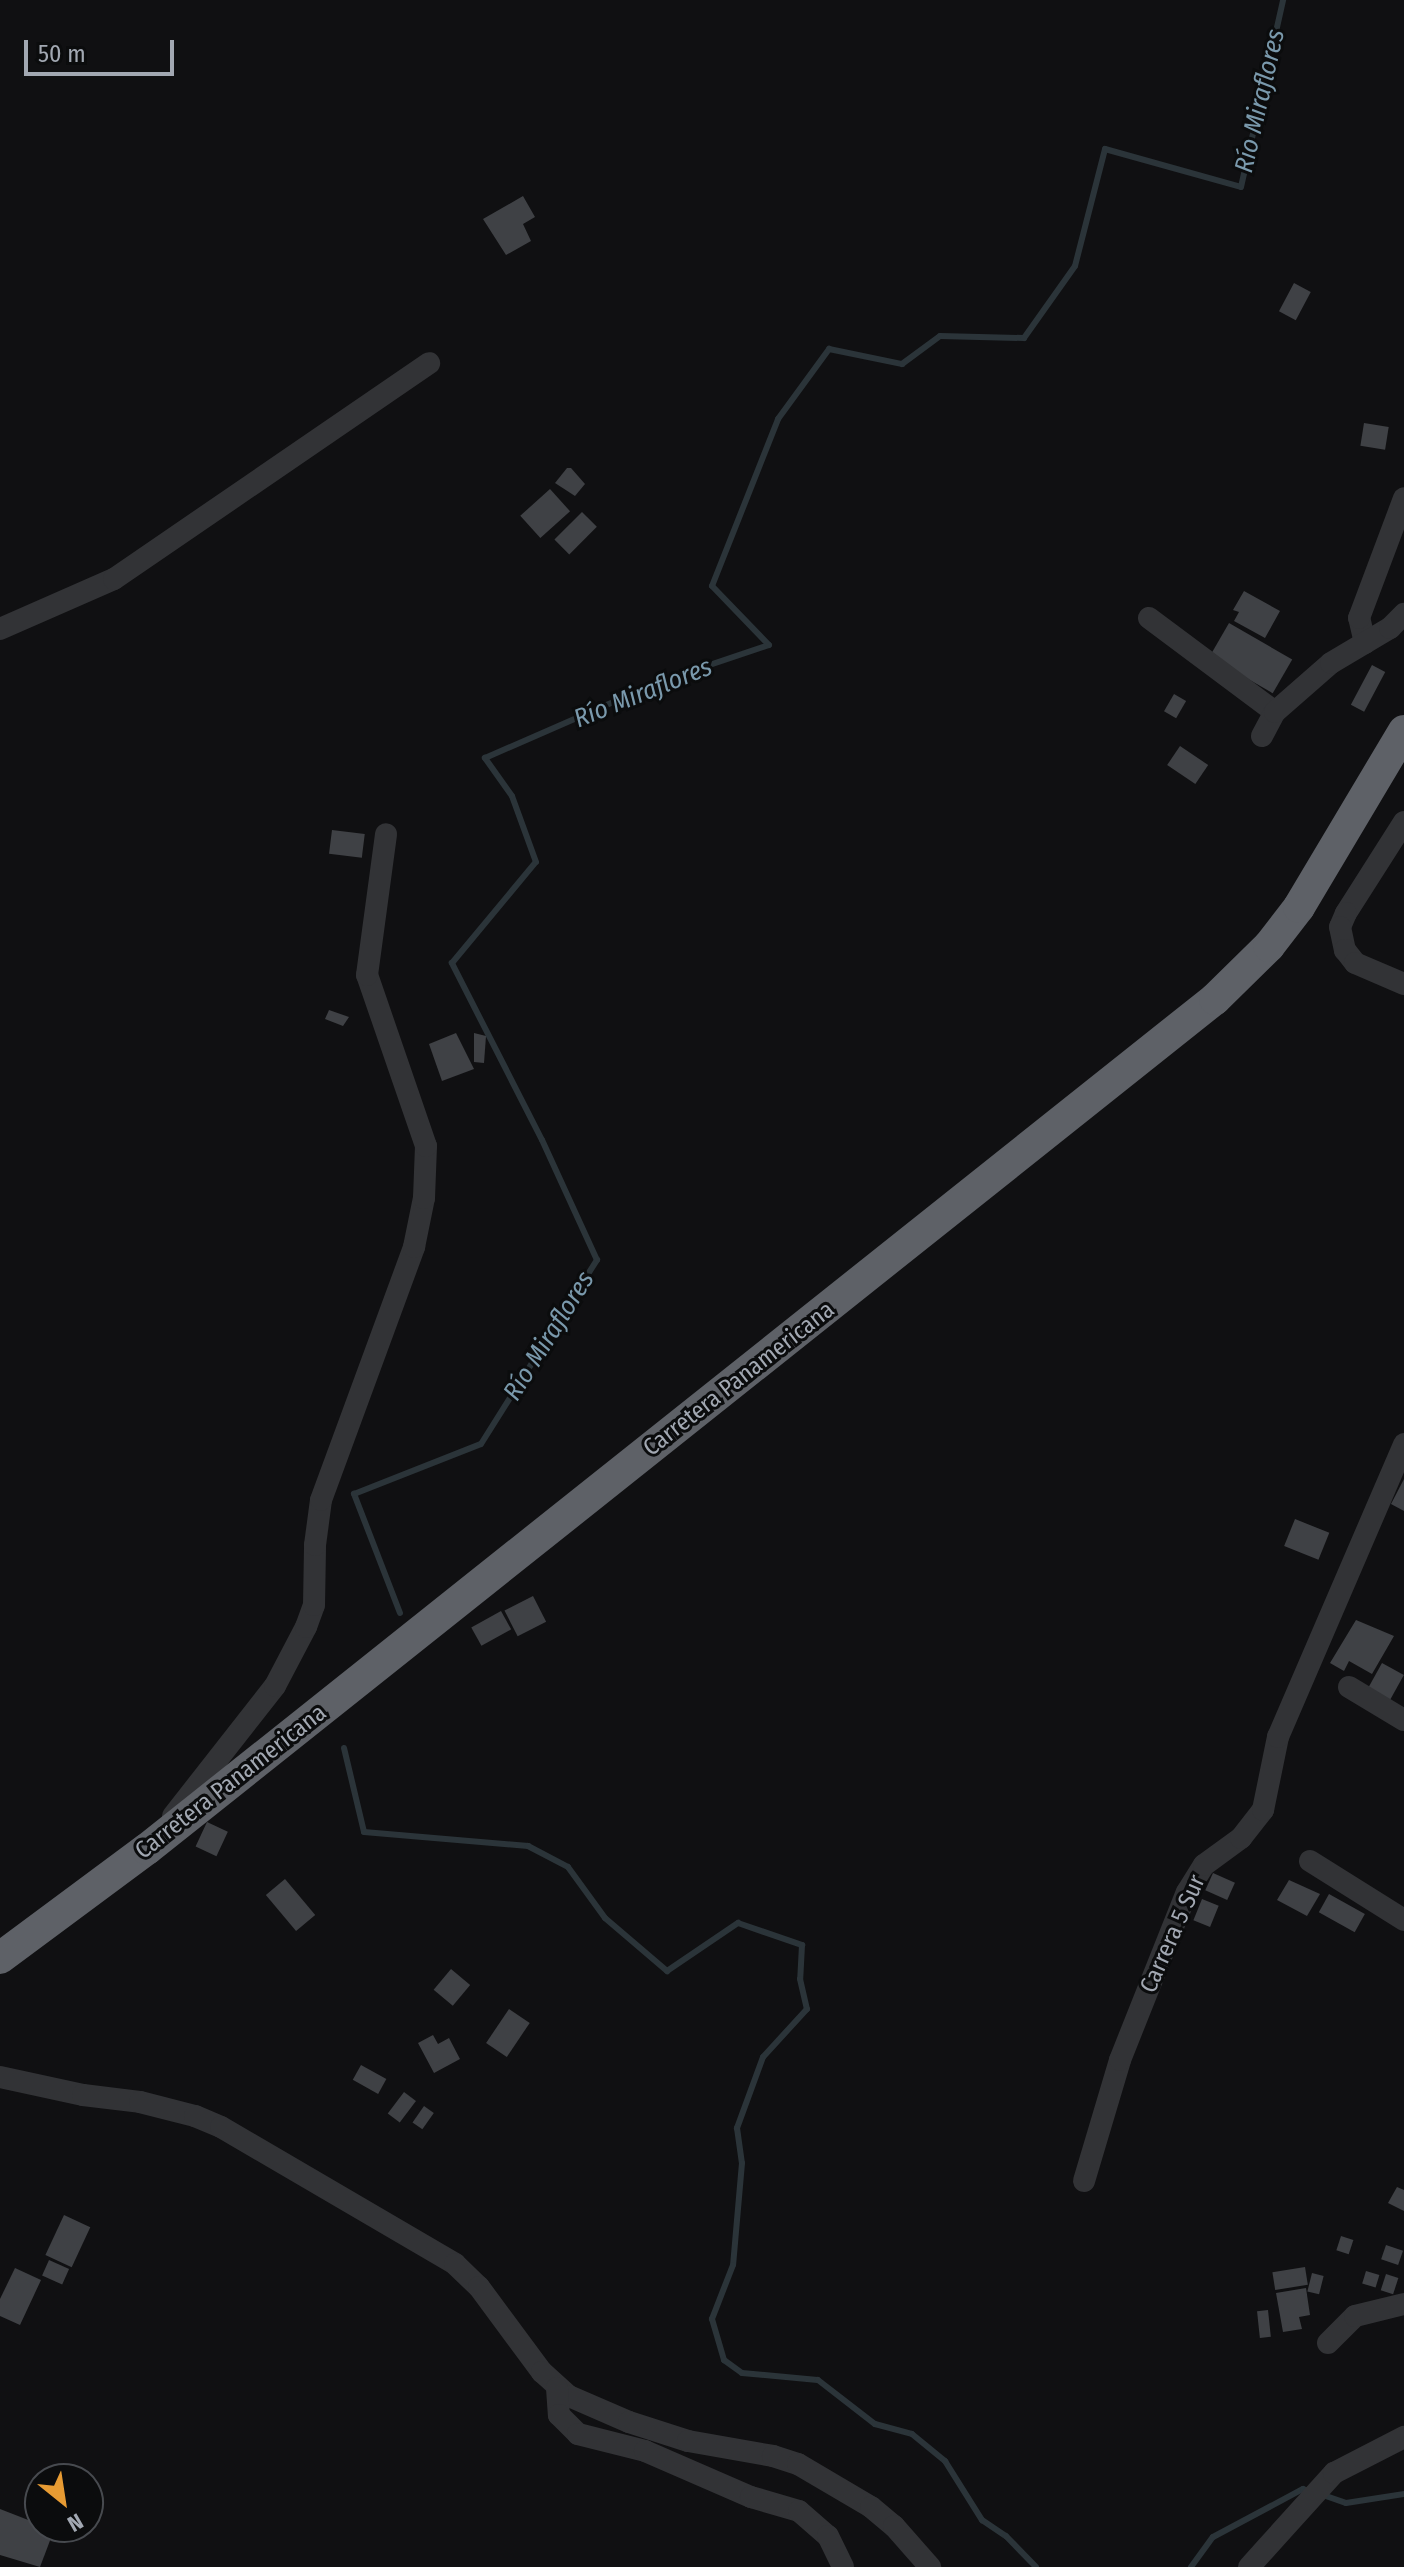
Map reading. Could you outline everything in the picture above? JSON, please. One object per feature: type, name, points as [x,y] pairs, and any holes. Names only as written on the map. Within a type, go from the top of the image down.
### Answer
[{"type":"highway","name":"Carretera Panamericana","points":[[0,1958],[147,1849],[1215,999],[1269,946],[1299,907],[1404,731]]},
{"type":"street","points":[[0,629],[114,579],[429,363]]},
{"type":"street","points":[[1365,643],[1359,618],[1404,498]]},
{"type":"street","points":[[1262,736],[1275,712],[1331,663],[1390,628],[1404,614]]},
{"type":"street","points":[[1149,618],[1275,712]]},
{"type":"street","points":[[1404,822],[1340,927],[1345,950],[1355,963],[1404,984]]},
{"type":"street","points":[[147,1849],[275,1686],[306,1627],[314,1605],[315,1545],[321,1500],[414,1247],[424,1198],[426,1146],[367,975],[386,834]]},
{"type":"street","name":"Carrera 5 Sur","points":[[1084,2181],[1120,2060],[1187,1892],[1204,1865],[1241,1838],[1263,1810],[1278,1737],[1404,1444]]},
{"type":"street","points":[[1349,1687],[1404,1720]]},
{"type":"street","points":[[1310,1861],[1404,1920]]},
{"type":"street","points":[[0,2077],[195,2116],[244,2140],[455,2264],[479,2287],[557,2388],[657,2432],[798,2464],[871,2507],[894,2526],[930,2567]]},
{"type":"street","points":[[1328,2343],[1355,2316],[1404,2304]]},
{"type":"street","points":[[557,2388],[559,2415],[578,2434],[645,2451],[751,2497],[799,2511],[828,2536],[843,2567]]},
{"type":"street","points":[[1249,2567],[1334,2473],[1404,2437]]},
{"type":"building","points":[[523,196],[535,217],[523,224],[531,241],[506,255],[483,219]]},
{"type":"building","points":[[1294,283],[1311,292],[1296,320],[1279,311]]},
{"type":"building","points":[[1364,423],[1389,427],[1385,450],[1360,446]]},
{"type":"building","points":[[567,468],[571,468],[585,484],[575,496],[555,483]]},
{"type":"building","points":[[550,489],[570,511],[540,538],[520,516]]},
{"type":"building","points":[[582,512],[597,527],[569,554],[554,540]]},
{"type":"building","points":[[1244,591],[1280,611],[1265,638],[1234,621],[1239,612],[1233,610]]},
{"type":"building","points":[[1229,623],[1292,660],[1273,693],[1210,657]]},
{"type":"building","points":[[1372,665],[1385,672],[1364,712],[1351,705]]},
{"type":"building","points":[[1174,694],[1186,701],[1176,718],[1164,711]]},
{"type":"building","points":[[1180,746],[1208,765],[1195,784],[1167,765]]},
{"type":"building","points":[[332,830],[365,834],[362,858],[329,854]]},
{"type":"building","points":[[329,1010],[349,1017],[343,1026],[325,1019]]},
{"type":"building","points":[[456,1033],[474,1069],[442,1081],[429,1044]]},
{"type":"building","points":[[474,1033],[486,1036],[484,1063],[474,1062]]},
{"type":"building","points":[[1404,1479],[1404,1511],[1391,1504]]},
{"type":"building","points":[[1295,1519],[1329,1533],[1318,1560],[1284,1546]]},
{"type":"building","points":[[533,1596],[546,1622],[518,1636],[504,1611]]},
{"type":"building","points":[[501,1611],[511,1629],[481,1646],[471,1627]]},
{"type":"building","points":[[1356,1620],[1394,1636],[1372,1674],[1349,1661],[1344,1671],[1330,1663]]},
{"type":"building","points":[[1382,1663],[1404,1675],[1389,1701],[1367,1689]]},
{"type":"building","points":[[207,1822],[228,1832],[216,1856],[196,1846]]},
{"type":"building","points":[[1213,1873],[1235,1883],[1227,1900],[1205,1890]]},
{"type":"building","points":[[285,1879],[315,1915],[296,1931],[266,1895]]},
{"type":"building","points":[[1289,1880],[1320,1894],[1307,1916],[1277,1900]]},
{"type":"building","points":[[1329,1894],[1365,1914],[1355,1932],[1319,1912]]},
{"type":"building","points":[[1202,1899],[1219,1906],[1210,1927],[1193,1920]]},
{"type":"building","points":[[451,1969],[470,1985],[453,2006],[434,1990]]},
{"type":"building","points":[[509,2009],[530,2023],[507,2057],[486,2043]]},
{"type":"building","points":[[433,2035],[438,2044],[449,2038],[460,2059],[434,2073],[418,2043]]},
{"type":"building","points":[[361,2065],[386,2079],[378,2094],[353,2080]]},
{"type":"building","points":[[404,2092],[416,2101],[400,2123],[388,2114]]},
{"type":"building","points":[[424,2106],[434,2113],[422,2129],[413,2122]]},
{"type":"building","points":[[1397,2187],[1404,2190],[1404,2211],[1388,2203]]},
{"type":"building","points":[[64,2215],[90,2227],[72,2267],[45,2255]]},
{"type":"building","points":[[1341,2236],[1353,2240],[1349,2254],[1336,2250]]},
{"type":"building","points":[[1386,2245],[1403,2251],[1398,2265],[1381,2259]]},
{"type":"building","points":[[49,2260],[69,2269],[62,2284],[42,2276]]},
{"type":"building","points":[[1305,2267],[1308,2285],[1275,2290],[1272,2272]]},
{"type":"building","points":[[15,2268],[41,2280],[20,2325],[0,2316],[0,2299]]},
{"type":"building","points":[[1366,2271],[1379,2275],[1376,2288],[1362,2283]]},
{"type":"building","points":[[1312,2273],[1324,2276],[1319,2294],[1307,2291]]},
{"type":"building","points":[[1386,2274],[1398,2278],[1393,2294],[1381,2290]]},
{"type":"building","points":[[1306,2288],[1310,2315],[1299,2317],[1302,2329],[1283,2332],[1276,2293]]},
{"type":"building","points":[[1268,2310],[1271,2337],[1260,2338],[1257,2311]]},
{"type":"building","points":[[0,2509],[24,2518],[24,2543],[49,2543],[40,2567],[0,2555]]},
{"type":"waterway","name":"Río Miraflores","points":[[400,1613],[354,1494],[481,1444],[597,1260],[542,1140],[452,963],[536,862],[512,796],[485,758],[659,682],[769,645],[712,586],[778,419],[829,349],[902,364],[940,336],[1024,338],[1075,266],[1105,149],[1241,187],[1283,0]]},
{"type":"waterway","points":[[344,1748],[364,1832],[528,1846],[568,1867],[605,1918],[667,1971],[738,1923],[802,1945],[800,1979],[807,2009],[763,2057],[737,2128],[742,2163],[733,2265],[712,2319],[724,2360],[742,2373],[818,2380],[875,2424],[912,2434],[945,2461],[982,2520],[1006,2536],[1036,2567]]},
{"type":"waterway","points":[[1191,2567],[1213,2537],[1303,2489],[1312,2492]]},
{"type":"waterway","points":[[1323,2495],[1346,2503],[1404,2494]]}]
